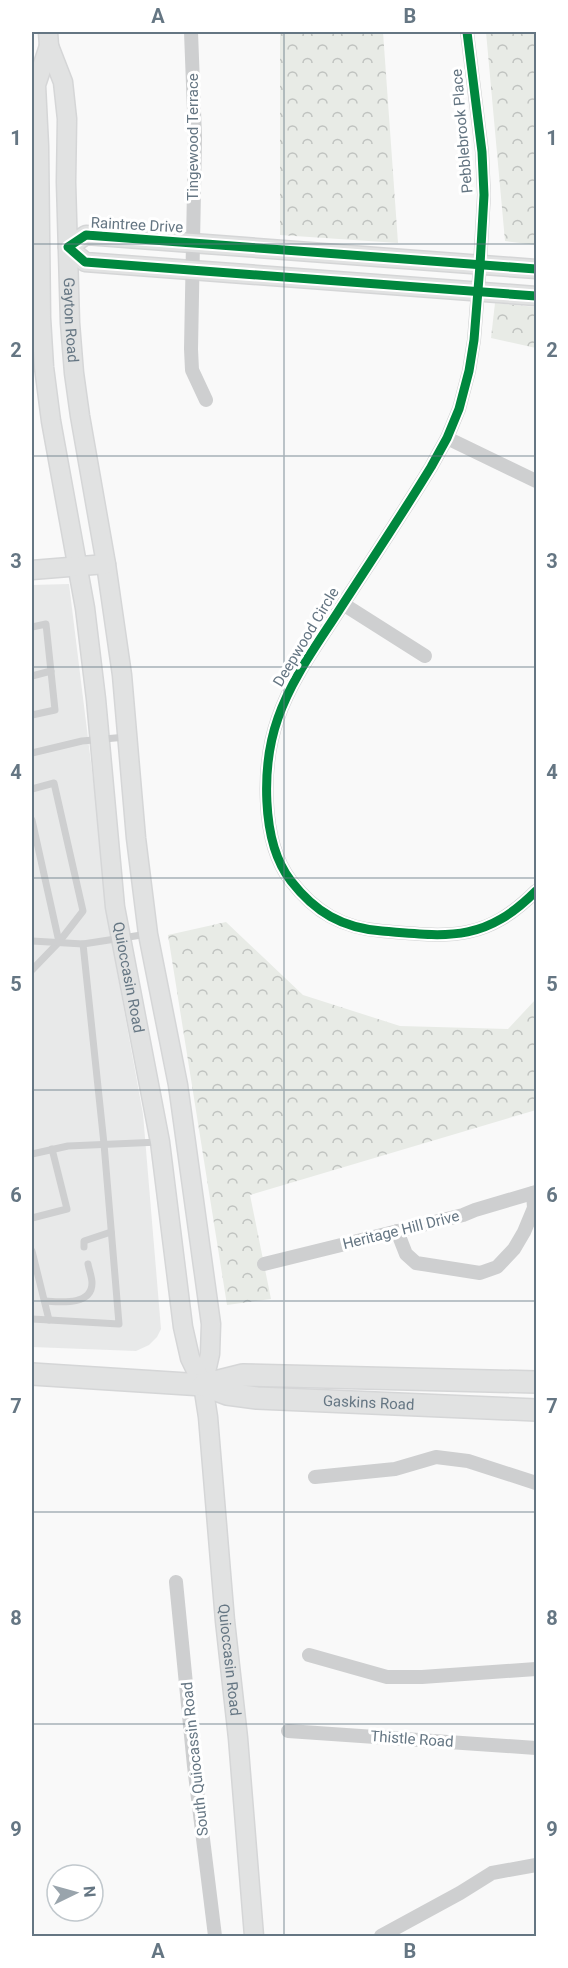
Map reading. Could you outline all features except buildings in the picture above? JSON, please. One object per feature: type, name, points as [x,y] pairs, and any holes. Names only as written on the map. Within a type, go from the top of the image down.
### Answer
[{"type":"main road","name":"Gayton Road","points":[[48,39],[36,85],[39,146],[36,245],[44,367],[51,421],[77,566]]},
{"type":"main road","name":"Gayton Road","points":[[48,39],[63,82],[67,119],[70,323],[74,373],[106,564]]},
{"type":"main road","name":"Raintree Drive","points":[[68,247],[86,235],[537,269]]},
{"type":"main road","points":[[36,245],[68,247],[85,262],[537,296]]},
{"type":"main road","points":[[32,570],[106,564]]},
{"type":"main road","name":"Quioccasin Road","points":[[106,564],[122,675],[136,838],[148,934],[178,1085],[211,1324],[210,1354],[203,1385]]},
{"type":"main road","name":"Quioccasin Road","points":[[77,566],[86,620],[100,740],[109,851],[121,938],[160,1142],[183,1327],[190,1358],[203,1385],[211,1444],[254,1936]]},
{"type":"main road","name":"Gaskins Road","points":[[32,1374],[203,1385],[226,1394],[257,1398],[537,1410]]},
{"type":"main road","name":"Gaskins Road","points":[[203,1385],[243,1375],[537,1383]]},
{"type":"street","name":"Tingewood Terrace","points":[[190,32],[195,137],[192,370],[206,400]]},
{"type":"street","name":"Pebblebrook Place","points":[[467,32],[482,152],[484,195],[480,265]]},
{"type":"street","name":"Deepwood Circle","points":[[480,265],[474,340],[459,409],[447,438],[410,500],[296,677],[278,719],[270,748],[267,782],[269,823],[277,856],[285,873],[305,898],[317,909],[346,924],[367,930],[416,934],[461,934],[501,921],[537,891]]},
{"type":"street","points":[[447,438],[537,481]]},
{"type":"street","points":[[343,604],[425,656]]},
{"type":"street","points":[[397,1231],[406,1254],[416,1263],[480,1273],[497,1267],[514,1249],[534,1208],[535,1193]]},
{"type":"street","name":"Heritage Hill Drive","points":[[264,1264],[463,1215],[535,1193]]},
{"type":"street","points":[[315,1477],[395,1469],[436,1457],[468,1461],[537,1483]]},
{"type":"street","name":"South Quiocassin Road","points":[[176,1582],[194,1766],[216,1936]]},
{"type":"street","points":[[309,1655],[387,1677],[422,1677],[537,1669]]},
{"type":"street","name":"Thistle Road","points":[[288,1731],[537,1748]]},
{"type":"street","points":[[381,1936],[492,1873],[537,1865]]},
{"type":"lane","points":[[32,627],[46,624],[55,710],[32,715]]},
{"type":"lane","points":[[32,676],[51,671]]},
{"type":"lane","points":[[32,753],[82,741],[127,736]]},
{"type":"lane","points":[[32,789],[54,783],[83,911],[59,942],[32,970]]},
{"type":"lane","points":[[32,820],[59,942]]},
{"type":"lane","points":[[32,941],[83,944],[148,934]]},
{"type":"lane","points":[[32,1319],[119,1324],[104,1144],[83,944]]},
{"type":"lane","points":[[32,1154],[68,1146],[160,1142]]},
{"type":"lane","points":[[32,1218],[67,1209],[52,1149]]},
{"type":"lane","points":[[84,1247],[84,1241],[111,1232]]},
{"type":"lane","points":[[32,1251],[50,1320]]},
{"type":"lane","points":[[45,1301],[76,1302],[88,1295],[93,1284],[88,1264]]},
{"type":"shaded area","points":[[69,584],[116,966],[143,1114],[161,1329],[149,1345],[136,1351],[32,1347],[32,585]]},
{"type":"green space","points":[[280,32],[383,32],[398,243],[280,235]]},
{"type":"green space","points":[[486,32],[536,32],[536,245],[505,241]]},
{"type":"green space","points":[[495,303],[536,307],[536,348],[491,338]]},
{"type":"green space","points":[[226,922],[303,995],[400,1026],[508,1029],[536,999],[536,1110],[250,1195],[271,1299],[227,1305],[168,935]]},
{"type":"cycle path","points":[[467,32],[482,152],[484,195],[474,340],[469,371],[459,409],[447,438],[431,467],[313,650],[283,704],[269,757],[267,801],[274,845],[291,881],[320,910],[342,922],[382,931],[428,934],[465,932],[483,928],[500,920],[518,908],[536,891]]},
{"type":"cycle path","points":[[536,269],[86,235],[68,247],[85,262],[536,296]]}]
